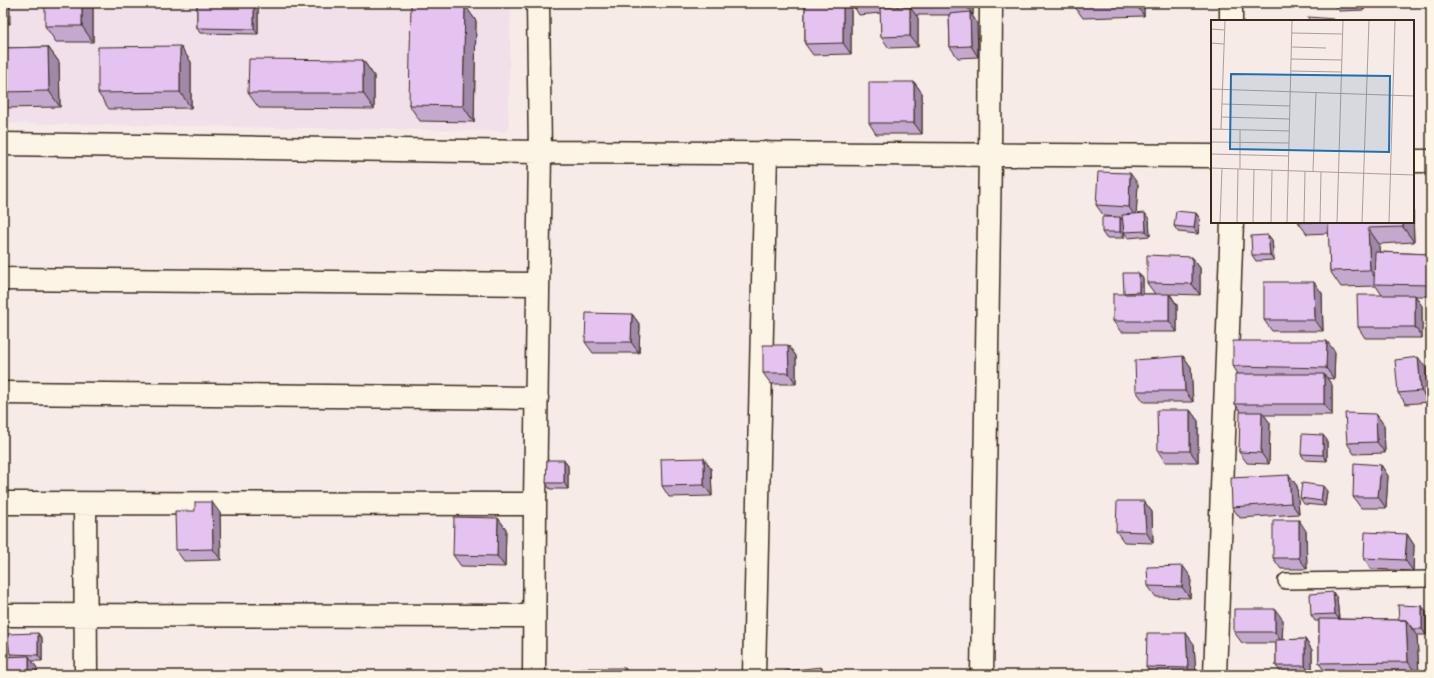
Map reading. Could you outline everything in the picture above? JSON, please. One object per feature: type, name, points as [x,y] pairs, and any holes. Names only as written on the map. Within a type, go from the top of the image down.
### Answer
[{"type":"street","points":[[534,675],[540,152],[538,3]]},
{"type":"street","points":[[982,675],[991,3]]},
{"type":"street","points":[[1230,3],[1231,20]]},
{"type":"street","points":[[3,144],[540,152],[766,152],[990,156],[1211,156]]},
{"type":"street","points":[[754,675],[766,152]]},
{"type":"street","points":[[1414,161],[1431,161]]},
{"type":"street","points":[[1215,675],[1232,223]]},
{"type":"street","points":[[3,279],[538,284]]},
{"type":"street","points":[[3,393],[537,398]]},
{"type":"street","points":[[3,503],[535,504]]},
{"type":"street","points":[[85,504],[86,675]]},
{"type":"street","points":[[3,614],[534,616]]},
{"type":"lane","points":[[1286,581],[1431,579]]},
{"type":"shaded area","points":[[3,3],[511,3],[508,131],[3,123]]},
{"type":"building","points":[[45,3],[82,3],[82,26],[45,26]]},
{"type":"building","points":[[197,3],[254,3],[254,29],[197,28]]},
{"type":"building","points":[[805,3],[843,3],[843,43],[805,44]]},
{"type":"building","points":[[965,3],[965,4],[896,4]]},
{"type":"building","points":[[1335,3],[1360,3],[1360,4],[1335,5]]},
{"type":"building","points":[[411,4],[465,5],[463,106],[409,105]]},
{"type":"building","points":[[880,7],[910,7],[910,36],[881,37]]},
{"type":"building","points":[[970,12],[971,46],[950,47],[949,14]]},
{"type":"building","points":[[1308,17],[1334,19],[1334,20],[1309,20]]},
{"type":"building","points":[[180,46],[180,92],[98,93],[98,47]]},
{"type":"building","points":[[48,47],[49,91],[3,92],[3,48]]},
{"type":"building","points":[[249,59],[363,60],[363,93],[248,93]]},
{"type":"building","points":[[869,82],[914,82],[914,123],[869,123]]},
{"type":"building","points":[[1098,172],[1130,173],[1129,207],[1096,205]]},
{"type":"building","points":[[1176,211],[1196,213],[1194,228],[1174,226]]},
{"type":"building","points":[[1145,213],[1146,231],[1124,232],[1122,215]]},
{"type":"building","points":[[1102,217],[1120,217],[1120,232],[1102,232]]},
{"type":"building","points":[[1328,223],[1403,223],[1403,227],[1368,228],[1370,270],[1330,271]]},
{"type":"building","points":[[1268,235],[1270,255],[1252,255],[1251,236]]},
{"type":"building","points":[[1375,252],[1431,254],[1431,285],[1374,284]]},
{"type":"building","points":[[1147,255],[1192,257],[1192,284],[1147,283]]},
{"type":"building","points":[[1123,273],[1139,273],[1139,292],[1124,293]]},
{"type":"building","points":[[1264,282],[1314,282],[1315,320],[1264,320]]},
{"type":"building","points":[[1113,294],[1169,294],[1169,321],[1113,321]]},
{"type":"building","points":[[1357,295],[1415,295],[1415,327],[1358,327]]},
{"type":"building","points":[[586,313],[632,314],[631,342],[585,342]]},
{"type":"building","points":[[1233,341],[1327,341],[1326,368],[1233,366]]},
{"type":"building","points":[[763,345],[788,345],[789,373],[763,373]]},
{"type":"building","points":[[1183,356],[1185,391],[1136,391],[1135,360]]},
{"type":"building","points":[[1418,357],[1421,391],[1398,393],[1395,360]]},
{"type":"building","points":[[1235,374],[1324,374],[1324,404],[1235,404]]},
{"type":"building","points":[[1157,410],[1190,410],[1190,451],[1158,451]]},
{"type":"building","points":[[1240,412],[1262,412],[1261,453],[1239,452]]},
{"type":"building","points":[[1345,413],[1376,414],[1377,442],[1347,443]]},
{"type":"building","points":[[1302,434],[1323,435],[1323,455],[1301,454]]},
{"type":"building","points":[[704,458],[704,485],[662,486],[661,459]]},
{"type":"building","points":[[547,460],[564,460],[564,483],[546,483]]},
{"type":"building","points":[[1354,463],[1381,465],[1378,497],[1353,497]]},
{"type":"building","points":[[1289,475],[1291,503],[1232,507],[1231,478]]},
{"type":"building","points":[[1302,483],[1323,486],[1321,501],[1300,498]]},
{"type":"building","points":[[1117,501],[1144,501],[1146,532],[1116,531]]},
{"type":"building","points":[[195,502],[212,502],[213,549],[176,550],[175,511],[195,511]]},
{"type":"building","points":[[454,517],[498,518],[497,556],[453,555]]},
{"type":"building","points":[[1273,520],[1299,520],[1299,558],[1273,558]]},
{"type":"building","points":[[1365,532],[1407,534],[1405,560],[1364,558]]},
{"type":"building","points":[[1183,566],[1182,587],[1148,586],[1147,567]]},
{"type":"building","points":[[1333,592],[1335,614],[1311,615],[1310,594]]},
{"type":"building","points":[[1398,605],[1422,606],[1422,629],[1413,629],[1406,620],[1399,620]]},
{"type":"building","points":[[1234,609],[1275,609],[1275,632],[1234,632]]},
{"type":"building","points":[[1319,619],[1406,620],[1408,662],[1319,663]]},
{"type":"building","points":[[38,633],[38,655],[10,654],[7,634]]},
{"type":"building","points":[[1147,633],[1186,633],[1188,668],[1146,667]]},
{"type":"building","points":[[1305,639],[1305,666],[1276,666],[1276,640]]},
{"type":"building","points":[[29,656],[29,675],[3,675],[3,657]]},
{"type":"building","points":[[821,667],[822,675],[786,675],[785,671]]},
{"type":"building","points":[[581,668],[625,668],[625,675],[581,675]]}]
